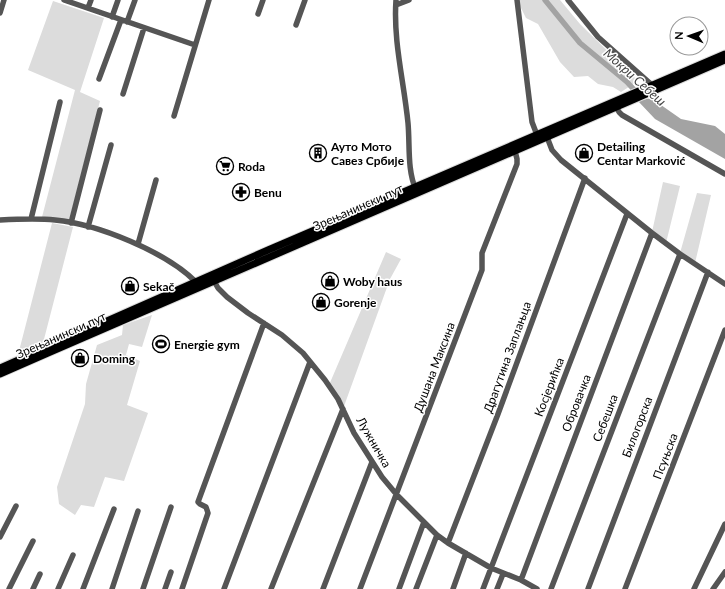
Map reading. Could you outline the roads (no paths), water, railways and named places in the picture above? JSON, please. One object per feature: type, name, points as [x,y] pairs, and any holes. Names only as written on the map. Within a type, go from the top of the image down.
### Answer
[{"type":"main road","name":"Зрењанински пут","points":[[644,91],[652,85],[725,54]]},
{"type":"main road","name":"Зрењанински пут","points":[[0,374],[214,281],[537,135],[644,91],[725,60]]},
{"type":"main road","name":"Зрењанински пут","points":[[0,368],[196,282],[416,190],[515,151],[615,104]]},
{"type":"street","points":[[0,13],[4,0]]},
{"type":"street","points":[[64,0],[194,45]]},
{"type":"street","points":[[88,8],[91,0]]},
{"type":"street","points":[[112,17],[118,0]]},
{"type":"street","points":[[99,79],[124,21],[135,0]]},
{"type":"street","points":[[174,116],[194,45],[209,0]]},
{"type":"street","points":[[258,14],[263,0]]},
{"type":"street","points":[[296,25],[305,0]]},
{"type":"street","points":[[409,0],[396,3],[396,30],[408,123],[412,178],[416,190]]},
{"type":"street","points":[[517,0],[532,122],[537,135]]},
{"type":"street","points":[[568,0],[598,37],[652,85]]},
{"type":"street","points":[[122,94],[144,28]]},
{"type":"street","points":[[31,219],[60,102]]},
{"type":"street","points":[[615,104],[620,114],[631,121],[725,174]]},
{"type":"street","points":[[71,223],[100,110]]},
{"type":"street","points":[[547,137],[552,150],[557,156],[627,214],[680,254],[725,284]]},
{"type":"street","points":[[88,227],[111,145]]},
{"type":"street","name":"Душана Максина","points":[[360,589],[482,270],[482,254],[516,164],[517,159],[515,151]]},
{"type":"street","name":"Драгутина Заплањца","points":[[448,543],[498,414],[585,178]]},
{"type":"street","points":[[138,244],[156,180]]},
{"type":"street","name":"Косјерићка","points":[[483,589],[627,214]]},
{"type":"street","points":[[0,220],[57,220],[88,227],[138,244],[189,274],[196,282]]},
{"type":"street","name":"Обровачка","points":[[522,580],[652,233]]},
{"type":"street","name":"Себешка","points":[[551,589],[680,254]]},
{"type":"street","name":"Билогорска","points":[[588,589],[708,272]]},
{"type":"street","name":"Лужничка","points":[[214,281],[222,292],[248,313],[293,344],[310,362],[329,385],[343,409],[354,433],[382,477],[397,495],[437,535],[491,568],[503,574],[522,580],[531,587],[537,589]]},
{"type":"street","points":[[182,589],[208,513],[206,507],[198,502],[264,323]]},
{"type":"street","name":"Псуњска","points":[[625,589],[725,330]]},
{"type":"street","points":[[224,589],[310,362]]},
{"type":"street","points":[[272,589],[343,409]]},
{"type":"street","points":[[323,589],[372,462]]},
{"type":"street","points":[[0,537],[16,506]]},
{"type":"street","points":[[143,589],[171,507]]},
{"type":"street","points":[[83,589],[114,509]]},
{"type":"street","points":[[112,589],[138,511]]},
{"type":"street","points":[[399,589],[424,522]]},
{"type":"street","points":[[694,589],[725,524]]},
{"type":"street","points":[[416,589],[437,535]]},
{"type":"street","points":[[9,589],[33,541]]},
{"type":"street","points":[[453,589],[466,553]]},
{"type":"street","points":[[58,589],[73,555]]},
{"type":"street","points":[[165,589],[171,572]]},
{"type":"street","points":[[713,589],[725,572]]},
{"type":"street","points":[[33,589],[40,574]]},
{"type":"street","points":[[497,589],[503,574]]},
{"type":"waterway","name":"Мокри Себеш","points":[[545,0],[580,43],[627,82],[638,94]]},
{"type":"place","name":"Ауто Мото Савез Србије","points":[[318,153]]},
{"type":"place","name":"Detailing Centar Marković","points":[[584,153]]},
{"type":"place","name":"Roda","points":[[225,166]]},
{"type":"place","name":"Benu","points":[[241,192]]},
{"type":"place","name":"Woby haus","points":[[330,281]]},
{"type":"place","name":"Sekač","points":[[130,286]]},
{"type":"place","name":"Gorenje","points":[[321,302]]},
{"type":"place","name":"Energie gym","points":[[161,344]]},
{"type":"place","name":"Doming","points":[[80,358]]}]
